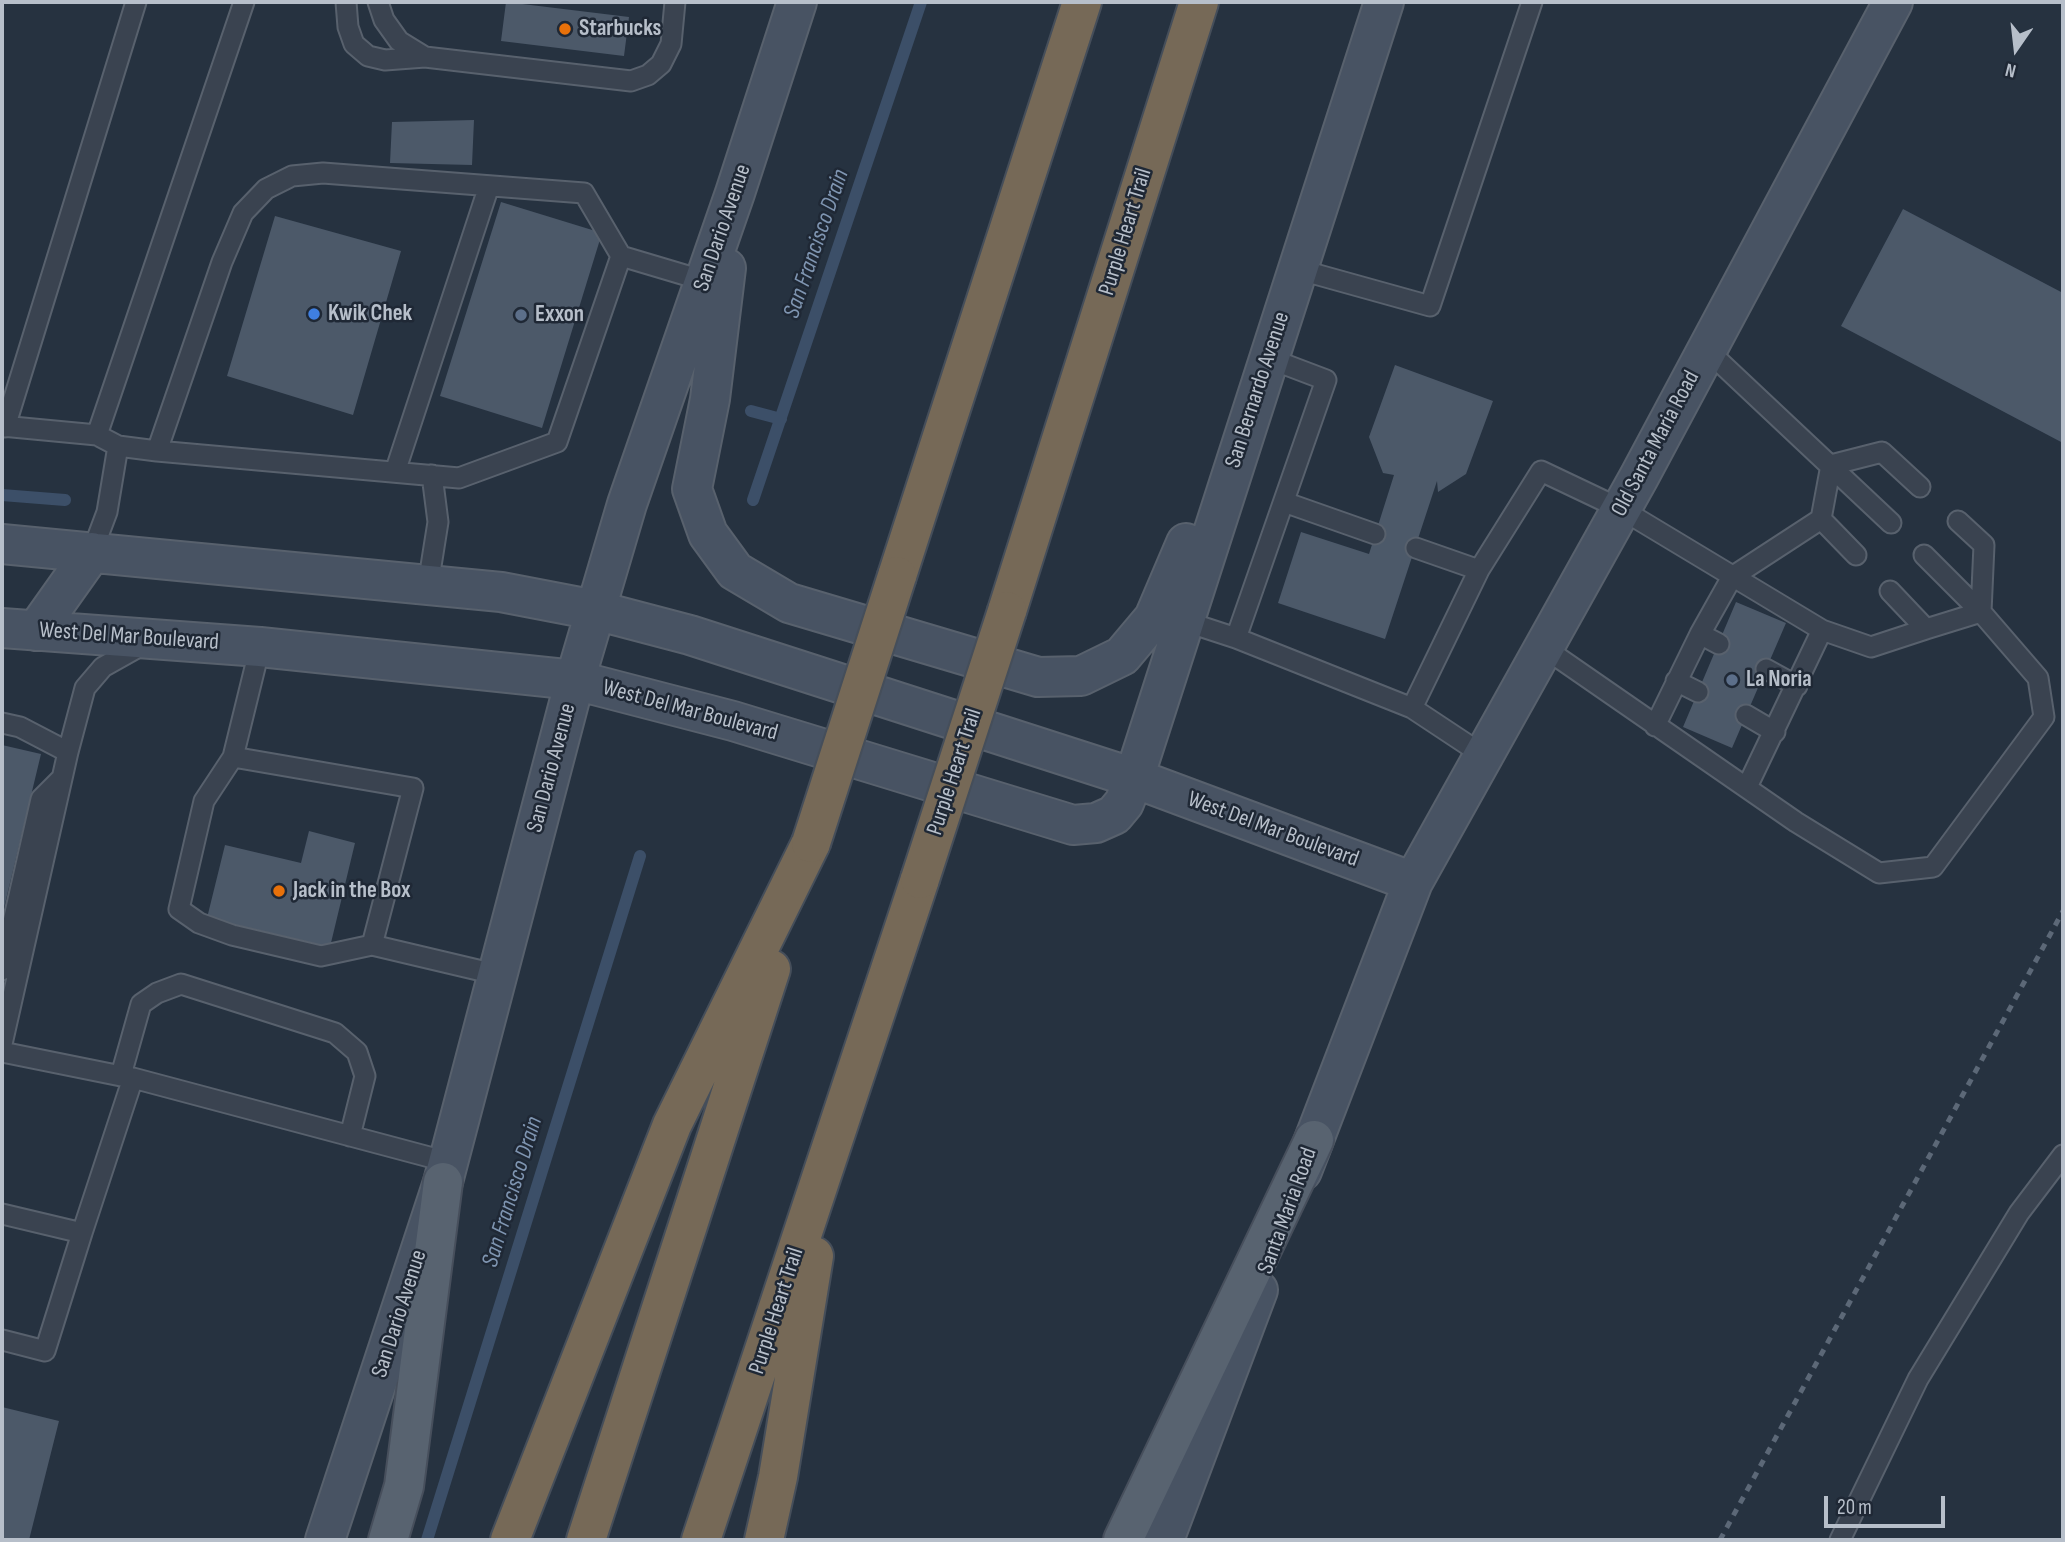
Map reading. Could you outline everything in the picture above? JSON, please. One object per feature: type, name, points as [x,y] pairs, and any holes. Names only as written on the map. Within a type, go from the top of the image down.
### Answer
[{"type":"highway","points":[[586,1540],[1082,2]]},
{"type":"highway","name":"Purple Heart Trail","points":[[701,1540],[1007,611],[1199,2]]},
{"type":"highway","points":[[510,1540],[672,1125],[811,843]]},
{"type":"highway","points":[[764,1540],[778,1477],[834,1136]]},
{"type":"main road","name":"San Dario Avenue","points":[[325,1540],[446,1172],[575,680],[627,504],[735,193],[797,2]]},
{"type":"main road","name":"San Bernardo Avenue","points":[[1134,778],[1384,2]]},
{"type":"main road","name":"Old Santa Maria Road","points":[[1413,882],[1621,509],[1893,2]]},
{"type":"main road","points":[[735,193],[710,399],[692,489],[708,534],[735,571],[789,603],[1038,677],[1081,676],[1122,656],[1154,618],[1268,358]]},
{"type":"main road","name":"West Del Mar Boulevard","points":[[2,544],[501,592],[595,610],[690,635],[1134,778],[1413,882]]},
{"type":"main road","points":[[19,629],[92,552]]},
{"type":"main road","name":"West Del Mar Boulevard","points":[[19,629],[260,647],[575,680],[733,721],[1073,825],[1096,823],[1114,815],[1124,803],[1134,778]]},
{"type":"main road","name":"Santa Maria Road","points":[[1164,1540],[1413,882]]},
{"type":"main road","points":[[1123,1540],[1314,1140]]},
{"type":"main road","points":[[388,1540],[404,1486],[446,1172]]},
{"type":"lane","points":[[136,2],[4,427],[97,435],[118,446],[156,451],[459,478],[557,442],[621,256]]},
{"type":"lane","points":[[97,435],[244,2]]},
{"type":"lane","points":[[346,2],[348,27],[354,44],[368,56],[385,61],[425,57],[631,81],[648,75],[661,64],[671,44],[675,2]]},
{"type":"lane","points":[[378,2],[384,20],[400,41],[425,57]]},
{"type":"lane","points":[[1297,269],[1430,306],[1532,2]]},
{"type":"lane","points":[[156,451],[222,262],[243,213],[266,188],[292,176],[323,173],[584,193],[621,256],[705,281]]},
{"type":"lane","points":[[395,472],[489,186]]},
{"type":"lane","points":[[1707,350],[1891,523]]},
{"type":"lane","points":[[1236,638],[1326,380],[1268,358]]},
{"type":"lane","points":[[92,552],[107,512],[118,446]]},
{"type":"lane","points":[[1831,465],[1882,453],[1920,487]]},
{"type":"lane","points":[[1655,726],[1700,634],[1732,577],[1821,519],[1831,465]]},
{"type":"lane","points":[[1412,708],[1479,570],[1541,471],[1621,509],[1822,630],[1871,647],[1982,611]]},
{"type":"lane","points":[[428,585],[438,522],[432,475]]},
{"type":"lane","points":[[1284,502],[1375,534]]},
{"type":"lane","points":[[1821,519],[1856,555]]},
{"type":"lane","points":[[1958,521],[1984,545],[1982,611]]},
{"type":"lane","points":[[1416,548],[1479,570]]},
{"type":"lane","points":[[1543,647],[1796,822],[1879,873],[1933,867],[2043,717],[2038,678],[1982,611],[1924,555]]},
{"type":"lane","points":[[1890,592],[1926,629]]},
{"type":"lane","points":[[1184,621],[1236,638],[1412,708],[1483,755]]},
{"type":"lane","points":[[1747,787],[1822,630]]},
{"type":"lane","points":[[1700,634],[1719,644]]},
{"type":"lane","points":[[2,1044],[68,751],[85,688],[103,667],[153,639]]},
{"type":"lane","points":[[260,647],[233,757],[204,801],[179,909],[199,923],[232,935],[321,956],[372,945],[499,975]]},
{"type":"lane","points":[[1766,669],[1797,686]]},
{"type":"lane","points":[[1676,681],[1698,692]]},
{"type":"lane","points":[[1746,715],[1775,732]]},
{"type":"lane","points":[[2,723],[20,727],[68,751]]},
{"type":"lane","points":[[233,757],[413,788],[372,945]]},
{"type":"lane","points":[[2,970],[41,799],[62,778]]},
{"type":"lane","points":[[2,1340],[45,1351],[127,1077],[141,1004],[157,993],[181,985],[335,1033],[357,1052],[365,1076],[350,1136]]},
{"type":"lane","points":[[2,1052],[127,1077],[350,1136],[446,1172]]},
{"type":"lane","points":[[1840,1540],[1919,1379],[2019,1213],[2063,1155]]},
{"type":"lane","points":[[2,1214],[82,1233]]},
{"type":"building","name":"Starbucks","points":[[506,2],[629,17],[624,56],[501,41]]},
{"type":"building","points":[[474,120],[472,165],[390,163],[392,122]]},
{"type":"building","name":"Exxon","points":[[501,202],[602,233],[542,428],[440,396]]},
{"type":"building","points":[[1903,209],[2063,293],[2063,443],[1841,326]]},
{"type":"building","name":"Kwik Chek","points":[[275,216],[401,251],[353,415],[227,376]]},
{"type":"building","points":[[1395,365],[1493,401],[1466,474],[1438,492],[1437,481],[1385,639],[1278,603],[1301,532],[1369,554],[1394,475],[1383,473],[1369,437]]},
{"type":"building","name":"La Noria","points":[[1736,602],[1786,623],[1732,748],[1683,727]]},
{"type":"building","points":[[2,745],[41,754],[3,912],[2,912]]},
{"type":"building","name":"Jack in the Box","points":[[309,831],[355,843],[330,947],[207,918],[225,845],[301,863]]},
{"type":"building","points":[[2,1407],[59,1421],[29,1540],[2,1540]]},
{"type":"waterway","name":"San Francisco Drain","points":[[753,500],[921,2]]},
{"type":"waterway","points":[[751,411],[781,419]]},
{"type":"waterway","points":[[2,495],[65,500]]},
{"type":"waterway","name":"San Francisco Drain","points":[[427,1540],[640,856]]},
{"type":"railway","points":[[1720,1540],[2063,911]]},
{"type":"place","name":"Starbucks","points":[[565,29]]},
{"type":"place","name":"Kwik Chek","points":[[314,314]]},
{"type":"place","name":"Exxon","points":[[521,315]]},
{"type":"place","name":"La Noria","points":[[1732,680]]},
{"type":"place","name":"Jack in the Box","points":[[279,891]]}]
